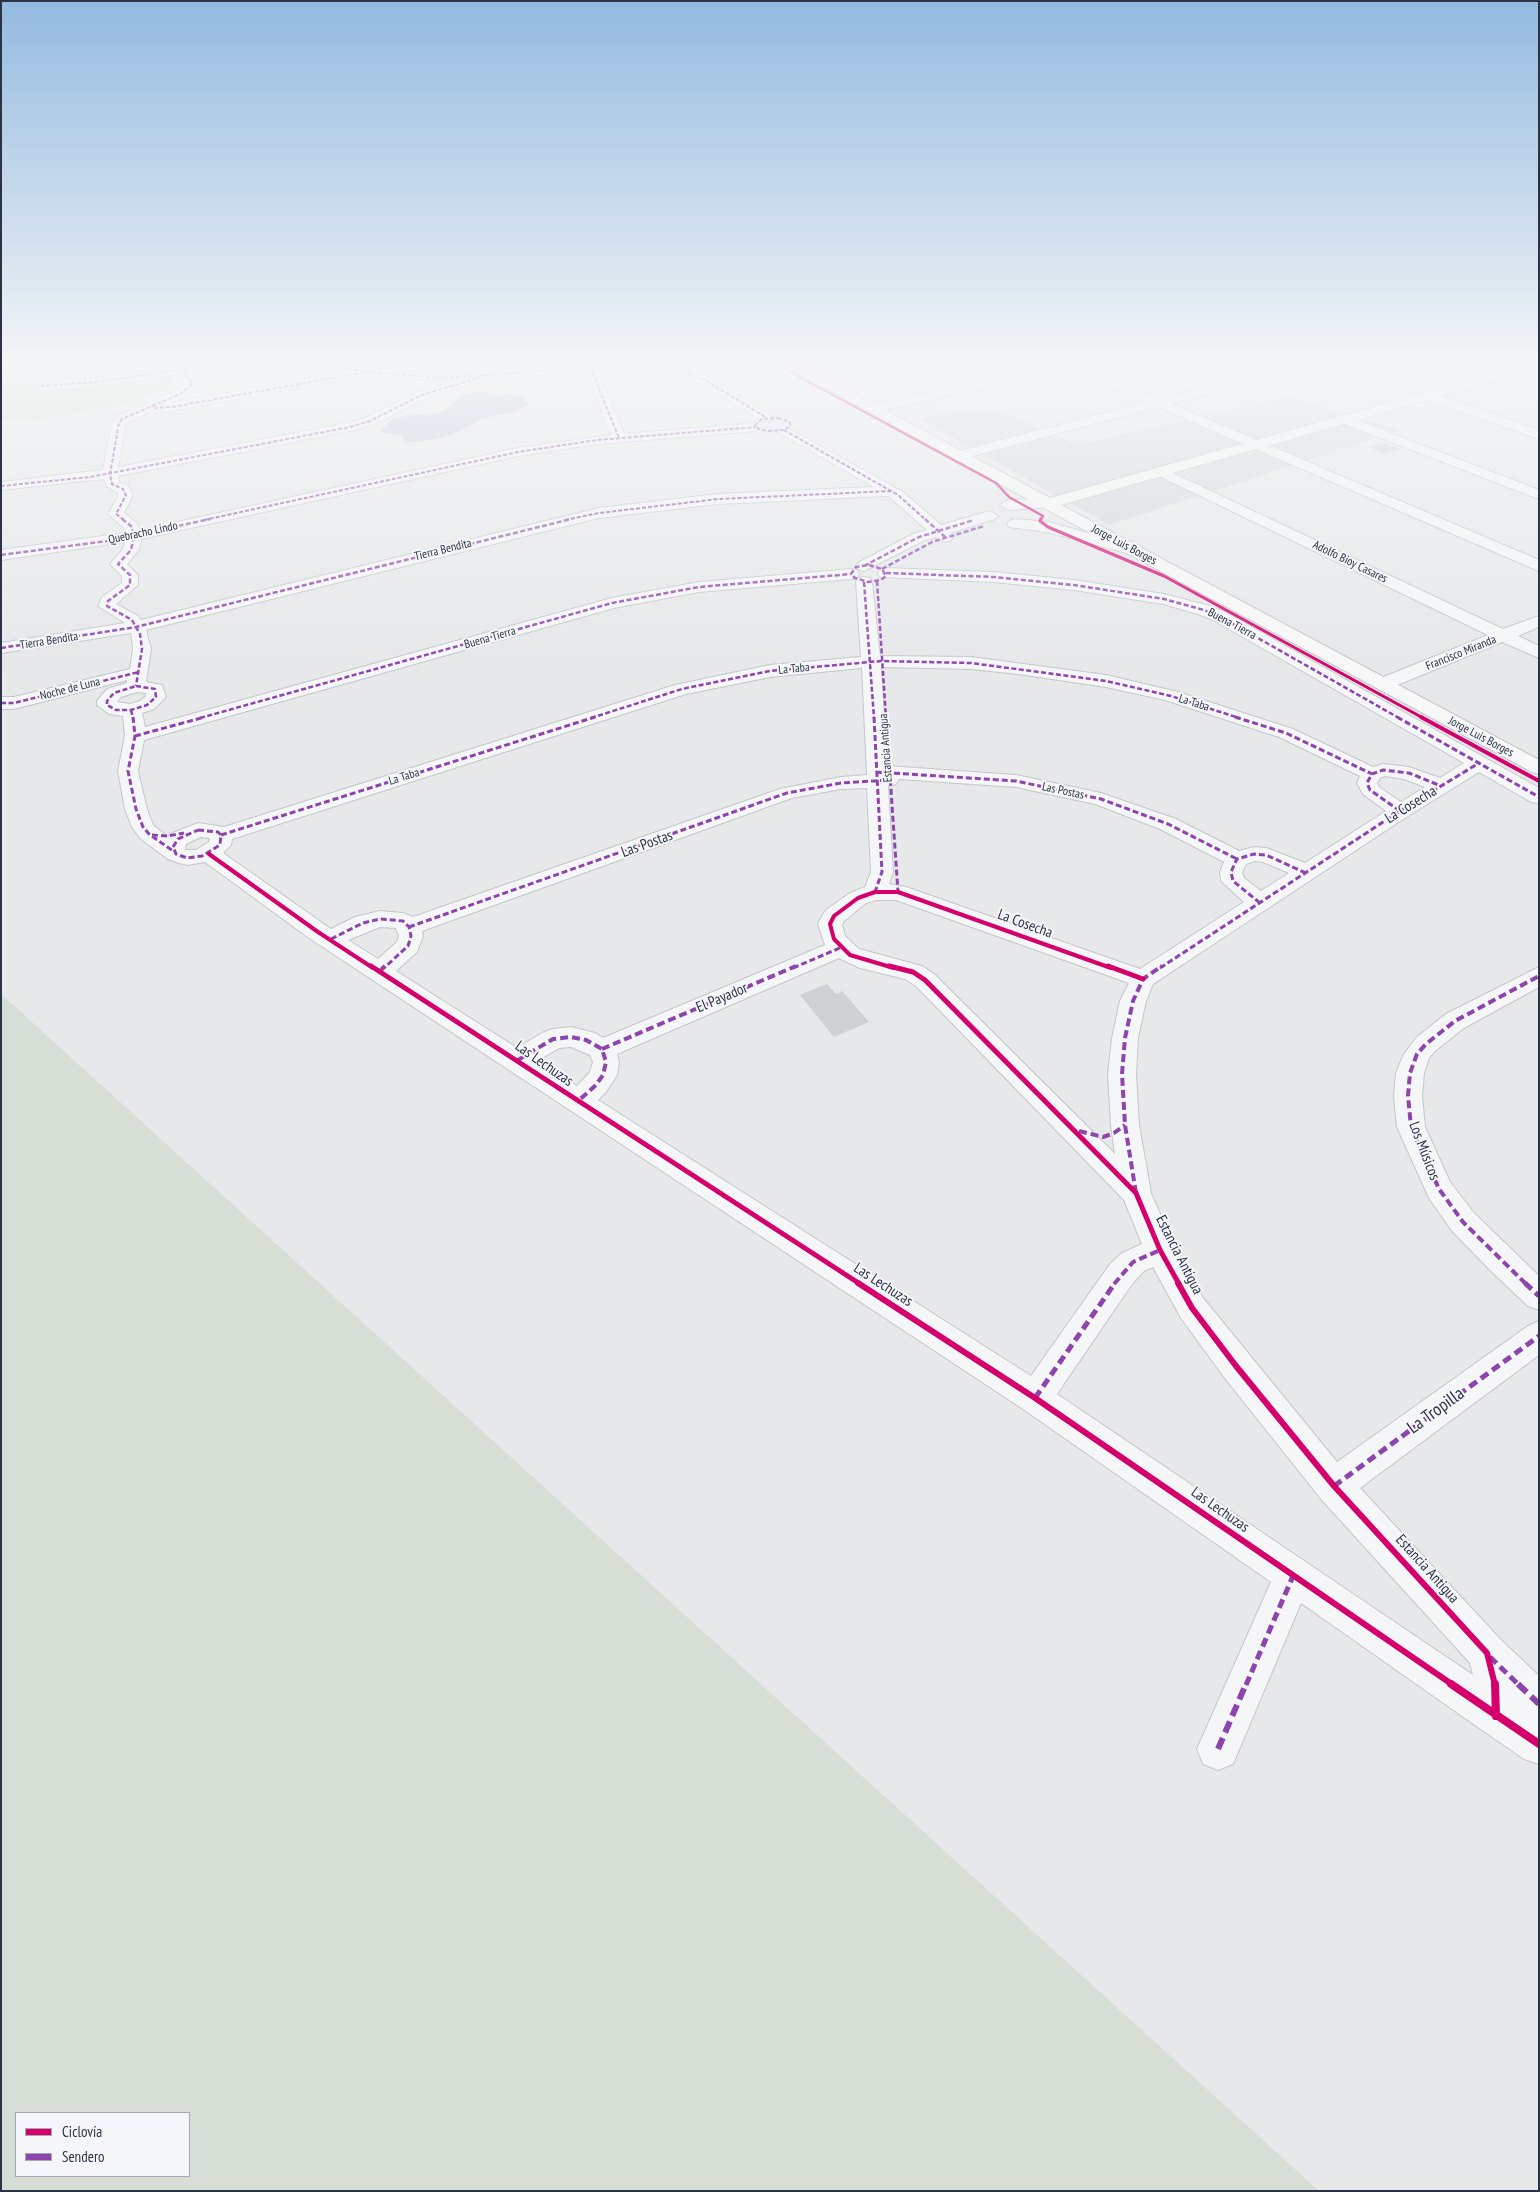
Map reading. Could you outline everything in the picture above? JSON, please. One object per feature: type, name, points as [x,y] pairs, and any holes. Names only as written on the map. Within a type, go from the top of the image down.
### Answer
[{"type":"street","points":[[111,466],[110,474],[112,484],[123,488],[126,495],[116,514],[130,526],[134,536],[131,550],[118,564],[130,575],[130,585],[108,601],[108,606],[126,615],[136,627],[142,642],[138,679]]},
{"type":"street","points":[[1,486],[110,474],[149,466]]},
{"type":"street","name":"Quebracho Lindo","points":[[1,555],[83,545],[134,536],[451,466]]},
{"type":"street","points":[[848,466],[910,504],[941,534]]},
{"type":"street","name":"Jorge Luis Borges","points":[[980,466],[1539,768]]},
{"type":"street","points":[[1030,512],[1048,504],[1177,466]]},
{"type":"street","points":[[1308,466],[1539,566]]},
{"type":"street","points":[[1465,466],[1539,495]]},
{"type":"street","name":"Adolfo Bioy Casares","points":[[1160,471],[1539,653]]},
{"type":"street","name":"Tierra Bendita","points":[[1,648],[136,627],[599,513],[718,499],[891,491]]},
{"type":"street","points":[[993,521],[990,510],[1008,505],[1048,504]]},
{"type":"street","points":[[871,574],[941,534],[993,521],[1030,520],[1032,517],[1030,512],[1022,507],[1008,505]]},
{"type":"street","points":[[993,521],[1048,527],[1134,550]]},
{"type":"street","name":"Estancia Antigua","points":[[871,574],[882,776],[882,872],[886,892]]},
{"type":"street","name":"Buena Tierra","points":[[135,736],[631,599],[716,585],[871,574],[994,577],[1074,585],[1164,600],[1204,610],[1228,621],[1539,797]]},
{"type":"street","name":"Francisco Miranda","points":[[1383,684],[1539,621]]},
{"type":"street","name":"La Taba","points":[[149,834],[181,857],[187,858],[207,840],[691,686],[770,672],[876,661],[971,663],[1106,681],[1171,696],[1286,733],[1372,774]]},
{"type":"street","points":[[138,679],[155,689],[156,697],[147,705],[131,710],[111,708],[107,701],[120,689],[138,679]]},
{"type":"street","name":"Noche de Luna","points":[[1,704],[138,679]]},
{"type":"street","points":[[131,710],[135,723],[135,736],[128,771],[130,790],[143,826],[149,834],[207,840]]},
{"type":"street","name":"La Cosecha","points":[[886,892],[1143,980],[1400,811],[1479,763]]},
{"type":"street","points":[[1400,811],[1370,790],[1367,783],[1372,774],[1383,770],[1396,771],[1410,774],[1441,786]]},
{"type":"street","name":"Las Postas","points":[[410,927],[787,794],[882,776],[962,776],[1016,781],[1101,799],[1168,824],[1237,859]]},
{"type":"street","name":"Las Lechuzas","points":[[207,840],[331,939],[518,1060],[577,1102],[1035,1398],[1539,1744]]},
{"type":"street","points":[[1260,903],[1233,881],[1231,872],[1237,859],[1254,854],[1266,855],[1288,863],[1306,873]]},
{"type":"street","points":[[842,948],[832,933],[830,924],[834,916],[852,902],[886,892]]},
{"type":"street","points":[[331,939],[363,923],[380,919],[403,921],[410,927],[411,936],[408,946],[381,970]]},
{"type":"street","name":"Estancia Antigua","points":[[842,948],[859,958],[913,972],[925,980],[1070,1128],[1136,1192],[1160,1250],[1192,1308],[1236,1366],[1334,1486],[1487,1653],[1539,1704]]},
{"type":"street","name":"El Payador","points":[[602,1049],[842,948]]},
{"type":"street","name":"Los Músicos","points":[[1539,976],[1455,1021],[1426,1044],[1417,1054],[1410,1073],[1408,1096],[1411,1127],[1439,1189],[1463,1222],[1539,1296]]},
{"type":"street","points":[[1136,1192],[1125,1125],[1122,1074],[1124,1038],[1133,1001],[1143,980]]},
{"type":"street","points":[[518,1060],[553,1039],[571,1037],[586,1040],[602,1049],[606,1062],[603,1075],[596,1086],[577,1102]]},
{"type":"street","points":[[1070,1128],[1093,1136],[1103,1137],[1114,1133],[1125,1125]]},
{"type":"street","points":[[1035,1398],[1121,1274],[1133,1262],[1160,1250]]},
{"type":"street","name":"La Tropilla","points":[[1334,1486],[1539,1336]]},
{"type":"street","points":[[1218,1750],[1293,1576]]},
{"type":"street","name":"Estancia Antigua","points":[[1487,1653],[1496,1689],[1496,1716]]},
{"type":"shaded area","points":[[1004,466],[1289,466],[1109,525]]},
{"type":"shaded area","points":[[1,994],[1319,2191],[1,2191]]},
{"type":"building","points":[[827,984],[836,994],[842,991],[869,1022],[834,1037],[800,995]]},
{"type":"marked path","points":[[111,466],[110,474],[112,484],[123,489],[126,495],[116,514],[131,526],[134,536],[131,550],[118,564],[130,575],[130,585],[108,601],[107,606],[132,620],[140,634],[142,649],[136,686]]},
{"type":"marked path","points":[[1,486],[90,477],[146,466]]},
{"type":"marked path","points":[[1,555],[114,540],[452,466]]},
{"type":"marked path","points":[[848,466],[898,495],[945,537]]},
{"type":"marked path","points":[[1,648],[136,627],[599,513],[718,499],[891,491]]},
{"type":"marked path","points":[[864,566],[919,537],[974,520]]},
{"type":"marked path","points":[[882,569],[932,542],[984,526]]},
{"type":"marked path","points":[[869,565],[882,569],[886,576],[881,580],[868,582],[855,578],[851,574],[856,567],[869,565]]},
{"type":"marked path","points":[[886,573],[994,577],[1074,585],[1164,599],[1204,610],[1219,616],[1539,797]]},
{"type":"marked path","points":[[135,736],[612,603],[699,587],[851,574]]},
{"type":"marked path","points":[[877,581],[898,892]]},
{"type":"marked path","points":[[864,582],[871,662],[882,872],[875,892]]},
{"type":"marked path","points":[[221,835],[682,689],[770,671],[881,661],[971,663],[1106,681],[1171,696],[1286,733],[1372,774]]},
{"type":"marked path","points":[[1,703],[14,703],[139,672]]},
{"type":"marked path","points":[[136,686],[155,689],[156,697],[147,705],[131,710],[116,710],[107,705],[107,701],[114,693],[136,686]]},
{"type":"marked path","points":[[131,710],[135,723],[135,736],[128,771],[136,809],[143,827],[149,834],[173,851]]},
{"type":"marked path","points":[[1136,1193],[1125,1125],[1122,1074],[1125,1038],[1133,1001],[1143,979],[1400,811],[1479,763]]},
{"type":"marked path","points":[[1400,811],[1370,790],[1367,783],[1372,774],[1383,770],[1409,773],[1441,786]]},
{"type":"marked path","points":[[876,772],[962,776],[1016,781],[1101,799],[1168,824],[1237,859]]},
{"type":"marked path","points":[[409,927],[787,793],[841,783],[889,780]]},
{"type":"marked path","points":[[198,830],[218,832],[221,835],[220,845],[202,856],[187,858],[176,854],[173,847],[178,839],[198,830]]},
{"type":"marked path","points":[[152,835],[168,836],[184,833]]},
{"type":"marked path","points":[[1260,903],[1233,881],[1231,872],[1237,859],[1254,854],[1266,855],[1288,863],[1306,873]]},
{"type":"marked path","points":[[331,939],[363,923],[380,919],[403,921],[409,927],[411,936],[408,946],[381,970]]},
{"type":"marked path","points":[[602,1049],[842,947]]},
{"type":"marked path","points":[[1539,976],[1455,1021],[1426,1044],[1417,1054],[1410,1073],[1408,1096],[1411,1127],[1439,1189],[1463,1222],[1539,1296]]},
{"type":"marked path","points":[[518,1060],[553,1039],[571,1037],[586,1040],[602,1049],[606,1062],[603,1075],[596,1085],[577,1102]]},
{"type":"marked path","points":[[1079,1131],[1103,1137],[1114,1133],[1125,1125]]},
{"type":"marked path","points":[[1035,1398],[1121,1274],[1133,1262],[1160,1250]]},
{"type":"marked path","points":[[1334,1486],[1539,1336]]},
{"type":"marked path","points":[[1218,1749],[1293,1576]]},
{"type":"marked path","points":[[1490,1657],[1539,1704]]},
{"type":"cycle path","points":[[965,466],[996,483],[1009,497],[1043,516],[1040,521],[1048,527],[1164,576],[1539,781]]},
{"type":"cycle path","points":[[209,854],[318,932],[1035,1398],[1539,1744]]},
{"type":"cycle path","points":[[1143,979],[898,892],[875,892],[858,898],[834,916],[830,924],[834,939],[850,955],[869,962],[913,972],[925,980],[1136,1193],[1160,1250],[1192,1308],[1236,1366],[1334,1486],[1487,1653],[1496,1689],[1496,1716]]}]
